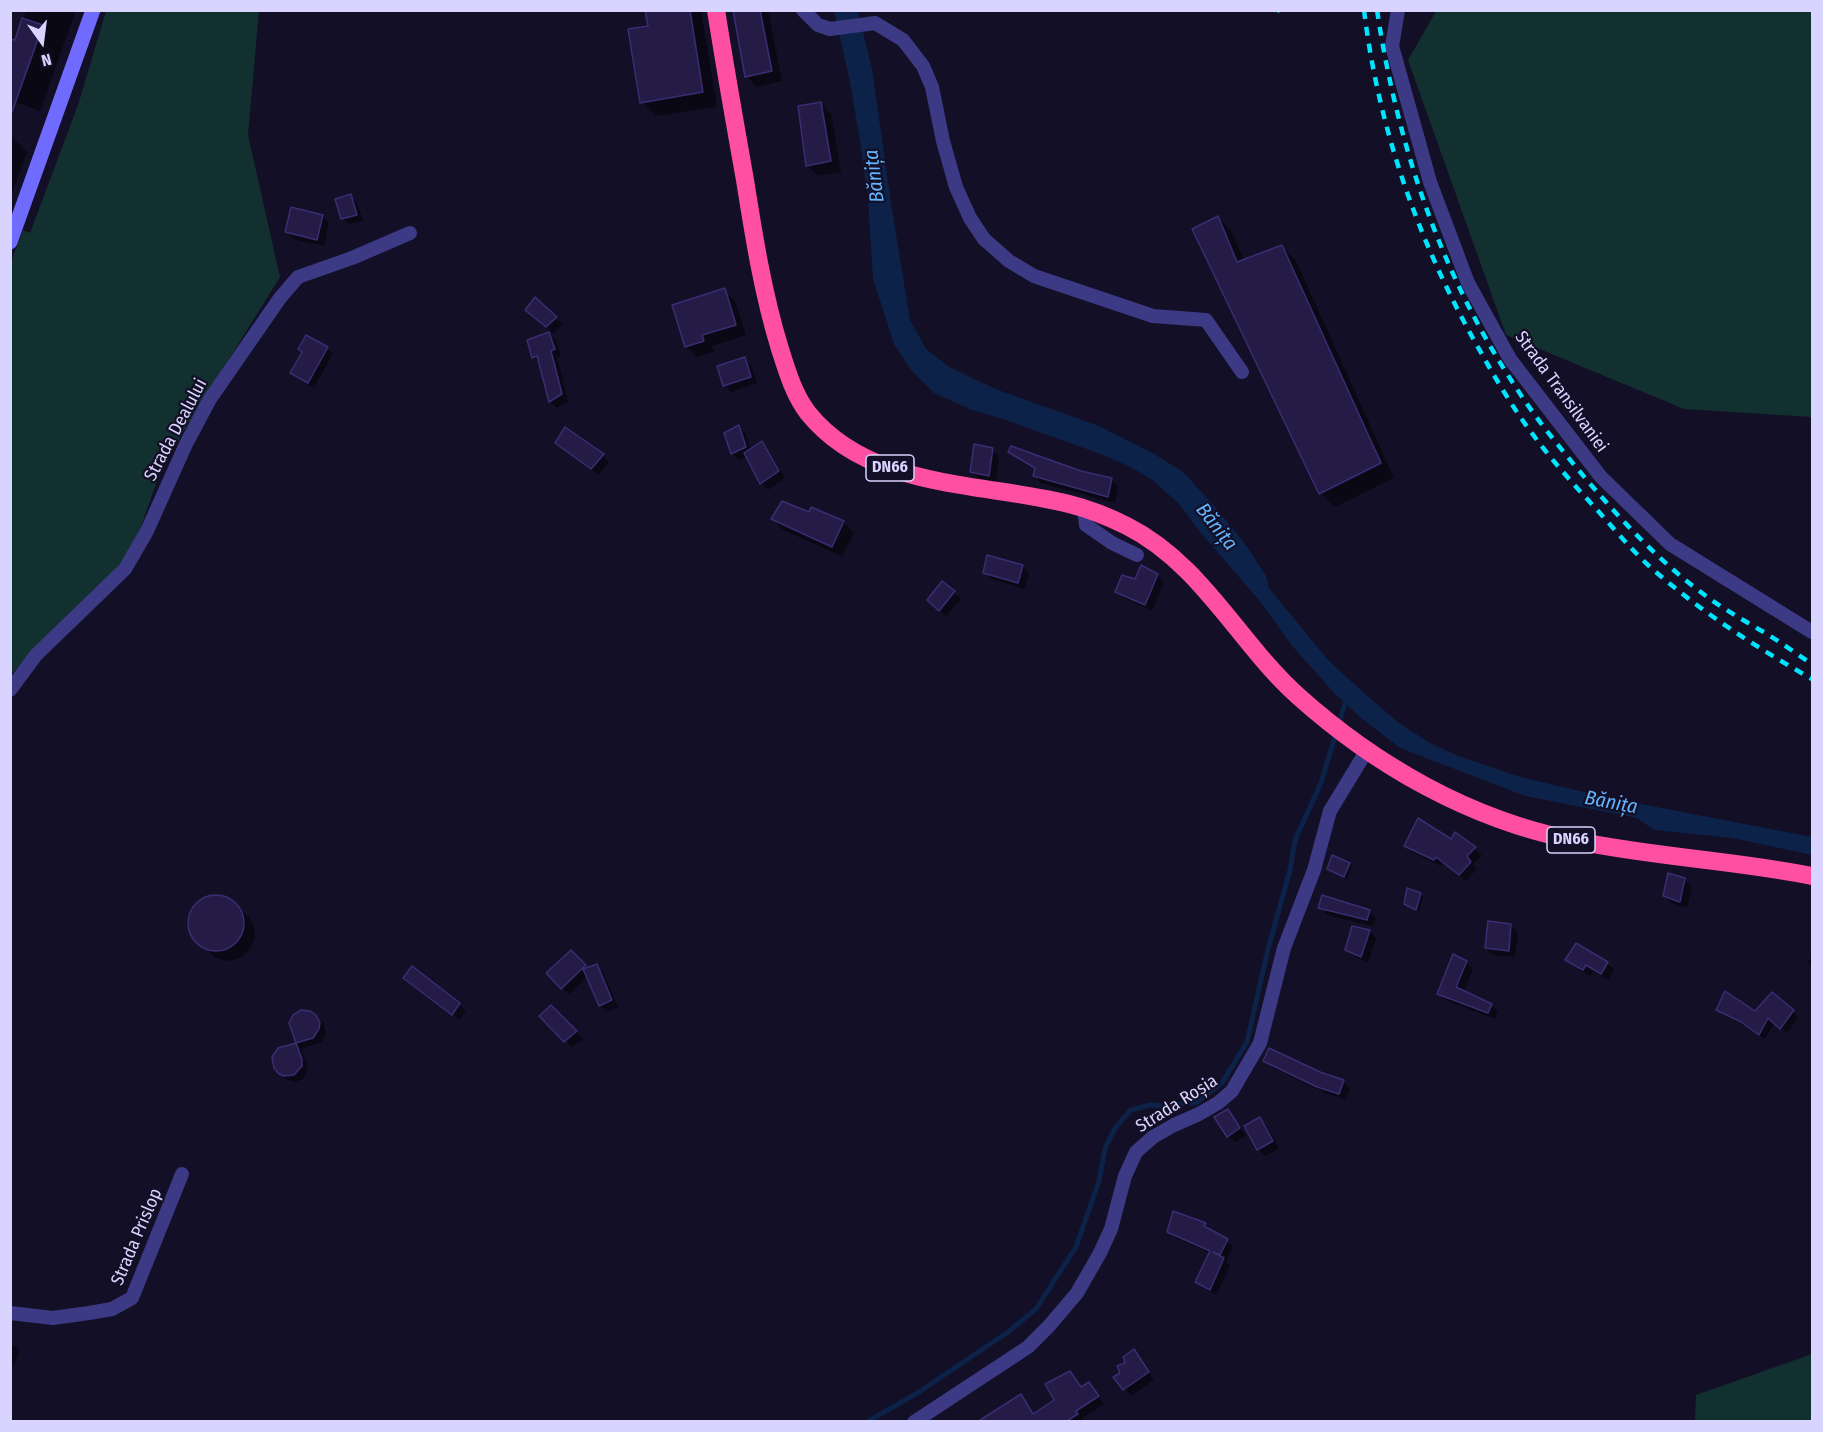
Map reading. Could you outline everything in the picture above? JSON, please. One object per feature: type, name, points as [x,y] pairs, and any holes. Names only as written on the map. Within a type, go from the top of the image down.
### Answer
[{"type":"highway","name":"DN66","points":[[716,10],[764,289],[786,369],[800,402],[827,431],[849,448],[890,467],[944,483],[1050,500],[1084,508],[1144,536],[1174,558],[1204,587],[1282,680],[1318,713],[1367,750],[1445,797],[1492,817],[1535,831],[1621,849],[1812,876]]},
{"type":"main road","points":[[10,242],[72,75],[93,10]]},
{"type":"street","points":[[803,10],[818,25],[830,29],[878,20],[903,40],[923,66],[932,87],[943,141],[956,187],[970,218],[984,238],[1009,261],[1034,276],[1153,316],[1206,320],[1242,372]]},
{"type":"street","name":"Strada Transilvaniei","points":[[1398,10],[1392,46],[1430,182],[1468,283],[1510,359],[1601,477],[1670,544],[1812,632]]},
{"type":"street","name":"Strada Dealului","points":[[10,690],[36,655],[124,569],[147,531],[181,454],[210,399],[280,298],[298,277],[352,258],[410,233]]},
{"type":"street","points":[[1084,508],[1086,525],[1112,543],[1137,555]]},
{"type":"street","name":"Strada Roșia","points":[[914,1422],[1028,1347],[1077,1293],[1100,1253],[1111,1229],[1125,1176],[1136,1152],[1153,1137],[1218,1103],[1232,1090],[1260,1042],[1284,948],[1314,870],[1330,811],[1367,750]]},
{"type":"street","name":"Strada Prislop","points":[[10,1313],[53,1318],[112,1309],[132,1298],[182,1174]]},
{"type":"green space","points":[[106,11],[259,11],[248,135],[280,277],[162,467],[133,549],[107,579],[11,674],[10,264],[23,230],[30,233],[79,102]]},
{"type":"green space","points":[[1436,11],[1812,11],[1812,417],[1684,409],[1506,335],[1408,60]]},
{"type":"green space","points":[[1812,1354],[1812,1421],[1695,1421],[1696,1395]]},
{"type":"water","name":"Bănița","points":[[834,11],[858,11],[872,69],[910,320],[926,349],[949,367],[998,390],[1099,426],[1151,452],[1183,472],[1218,510],[1248,548],[1266,576],[1269,588],[1328,660],[1399,723],[1430,743],[1456,755],[1520,777],[1610,798],[1812,837],[1812,855],[1732,838],[1654,830],[1637,818],[1525,796],[1400,748],[1336,695],[1294,648],[1258,599],[1200,532],[1181,506],[1155,482],[1131,467],[1098,453],[972,410],[934,393],[912,371],[894,344],[873,279],[868,201],[861,147],[850,82]]},
{"type":"building","points":[[645,10],[690,10],[703,92],[640,103],[628,29],[648,26]]},
{"type":"building","points":[[733,10],[760,10],[772,71],[745,77]]},
{"type":"building","points":[[22,18],[43,25],[12,112],[10,112],[10,39],[15,40]]},
{"type":"building","points":[[821,102],[831,161],[806,166],[798,106]]},
{"type":"building","points":[[351,194],[357,215],[341,219],[335,199]]},
{"type":"building","points":[[291,207],[323,215],[317,240],[285,232]]},
{"type":"building","points":[[1218,216],[1237,262],[1282,245],[1381,463],[1319,494],[1192,229]]},
{"type":"building","points":[[725,288],[736,325],[702,335],[704,341],[685,347],[672,305]]},
{"type":"building","points":[[535,297],[557,317],[546,327],[525,310]]},
{"type":"building","points":[[549,332],[555,349],[551,351],[562,394],[549,402],[537,356],[532,358],[527,340]]},
{"type":"building","points":[[306,335],[328,347],[308,383],[290,373],[302,352],[298,349]]},
{"type":"building","points":[[745,357],[751,377],[723,386],[717,366]]},
{"type":"building","points":[[739,425],[746,447],[731,454],[724,433]]},
{"type":"building","points":[[565,427],[604,454],[591,469],[555,443]]},
{"type":"building","points":[[762,441],[779,471],[760,484],[744,453]]},
{"type":"building","points":[[974,444],[993,448],[989,476],[970,472]]},
{"type":"building","points":[[1011,446],[1081,471],[1112,478],[1108,497],[1033,476],[1035,468],[1008,452]]},
{"type":"building","points":[[782,501],[809,512],[811,507],[844,521],[832,547],[771,519]]},
{"type":"building","points":[[987,555],[1023,565],[1018,583],[983,573]]},
{"type":"building","points":[[1141,565],[1158,574],[1145,605],[1115,592],[1122,575],[1135,579]]},
{"type":"building","points":[[942,581],[955,591],[939,611],[927,600]]},
{"type":"building","points":[[1418,818],[1451,839],[1455,832],[1476,847],[1467,856],[1471,862],[1459,875],[1436,857],[1434,860],[1404,846]]},
{"type":"building","points":[[1332,855],[1350,863],[1344,877],[1327,869]]},
{"type":"building","points":[[1668,873],[1685,878],[1680,902],[1663,896]]},
{"type":"building","points":[[1407,888],[1421,893],[1416,910],[1404,904]]},
{"type":"building","points":[[210,895],[222,895],[232,899],[240,907],[244,923],[240,939],[232,947],[222,951],[210,951],[200,947],[192,939],[188,929],[188,917],[192,907],[200,899]]},
{"type":"building","points":[[1322,895],[1370,910],[1367,920],[1318,908]]},
{"type":"building","points":[[1488,921],[1511,924],[1509,951],[1485,948]]},
{"type":"building","points":[[1352,926],[1370,930],[1361,957],[1345,950]]},
{"type":"building","points":[[1576,943],[1608,962],[1601,974],[1586,965],[1583,970],[1565,960]]},
{"type":"building","points":[[571,950],[586,965],[561,989],[546,973]]},
{"type":"building","points":[[1453,954],[1467,961],[1456,987],[1492,1004],[1488,1013],[1437,994]]},
{"type":"building","points":[[597,964],[612,1000],[599,1006],[583,969]]},
{"type":"building","points":[[412,966],[460,1003],[452,1015],[403,978]]},
{"type":"building","points":[[1725,991],[1755,1011],[1772,992],[1794,1010],[1780,1029],[1768,1018],[1759,1035],[1741,1022],[1716,1010]]},
{"type":"building","points":[[551,1005],[577,1031],[564,1042],[539,1016]]},
{"type":"building","points":[[301,1010],[310,1011],[316,1015],[320,1023],[319,1029],[313,1038],[296,1043],[289,1023],[293,1015]]},
{"type":"building","points":[[296,1043],[302,1066],[294,1075],[279,1074],[274,1068],[272,1057],[278,1048]]},
{"type":"building","points":[[1269,1048],[1320,1072],[1344,1080],[1339,1094],[1317,1087],[1263,1061]]},
{"type":"building","points":[[1228,1109],[1240,1128],[1227,1137],[1214,1117]]},
{"type":"building","points":[[1260,1117],[1273,1141],[1257,1150],[1244,1126]]},
{"type":"building","points":[[1173,1211],[1206,1223],[1204,1226],[1228,1239],[1220,1255],[1213,1252],[1224,1258],[1210,1290],[1195,1282],[1210,1251],[1167,1232]]},
{"type":"building","points":[[1134,1349],[1149,1372],[1123,1390],[1113,1377],[1120,1373],[1117,1366],[1125,1363],[1123,1357]]},
{"type":"building","points":[[1070,1371],[1081,1387],[1089,1382],[1099,1396],[1076,1411],[1078,1414],[1065,1422],[977,1422],[1021,1394],[1033,1414],[1054,1400],[1045,1384]]},
{"type":"waterway","points":[[867,1422],[919,1392],[1008,1332],[1036,1309],[1076,1247],[1099,1181],[1105,1149],[1115,1128],[1131,1110],[1150,1105],[1166,1106],[1197,1102],[1222,1083],[1247,1042],[1268,949],[1290,870],[1295,840],[1321,783],[1347,697]]},
{"type":"railway","points":[[1364,10],[1380,101],[1406,189],[1422,232],[1461,315],[1513,407],[1558,466],[1648,565],[1727,626],[1812,679]]},
{"type":"railway","points":[[1377,10],[1396,109],[1425,206],[1465,298],[1488,343],[1523,398],[1586,479],[1656,554],[1709,598],[1812,664]]}]
